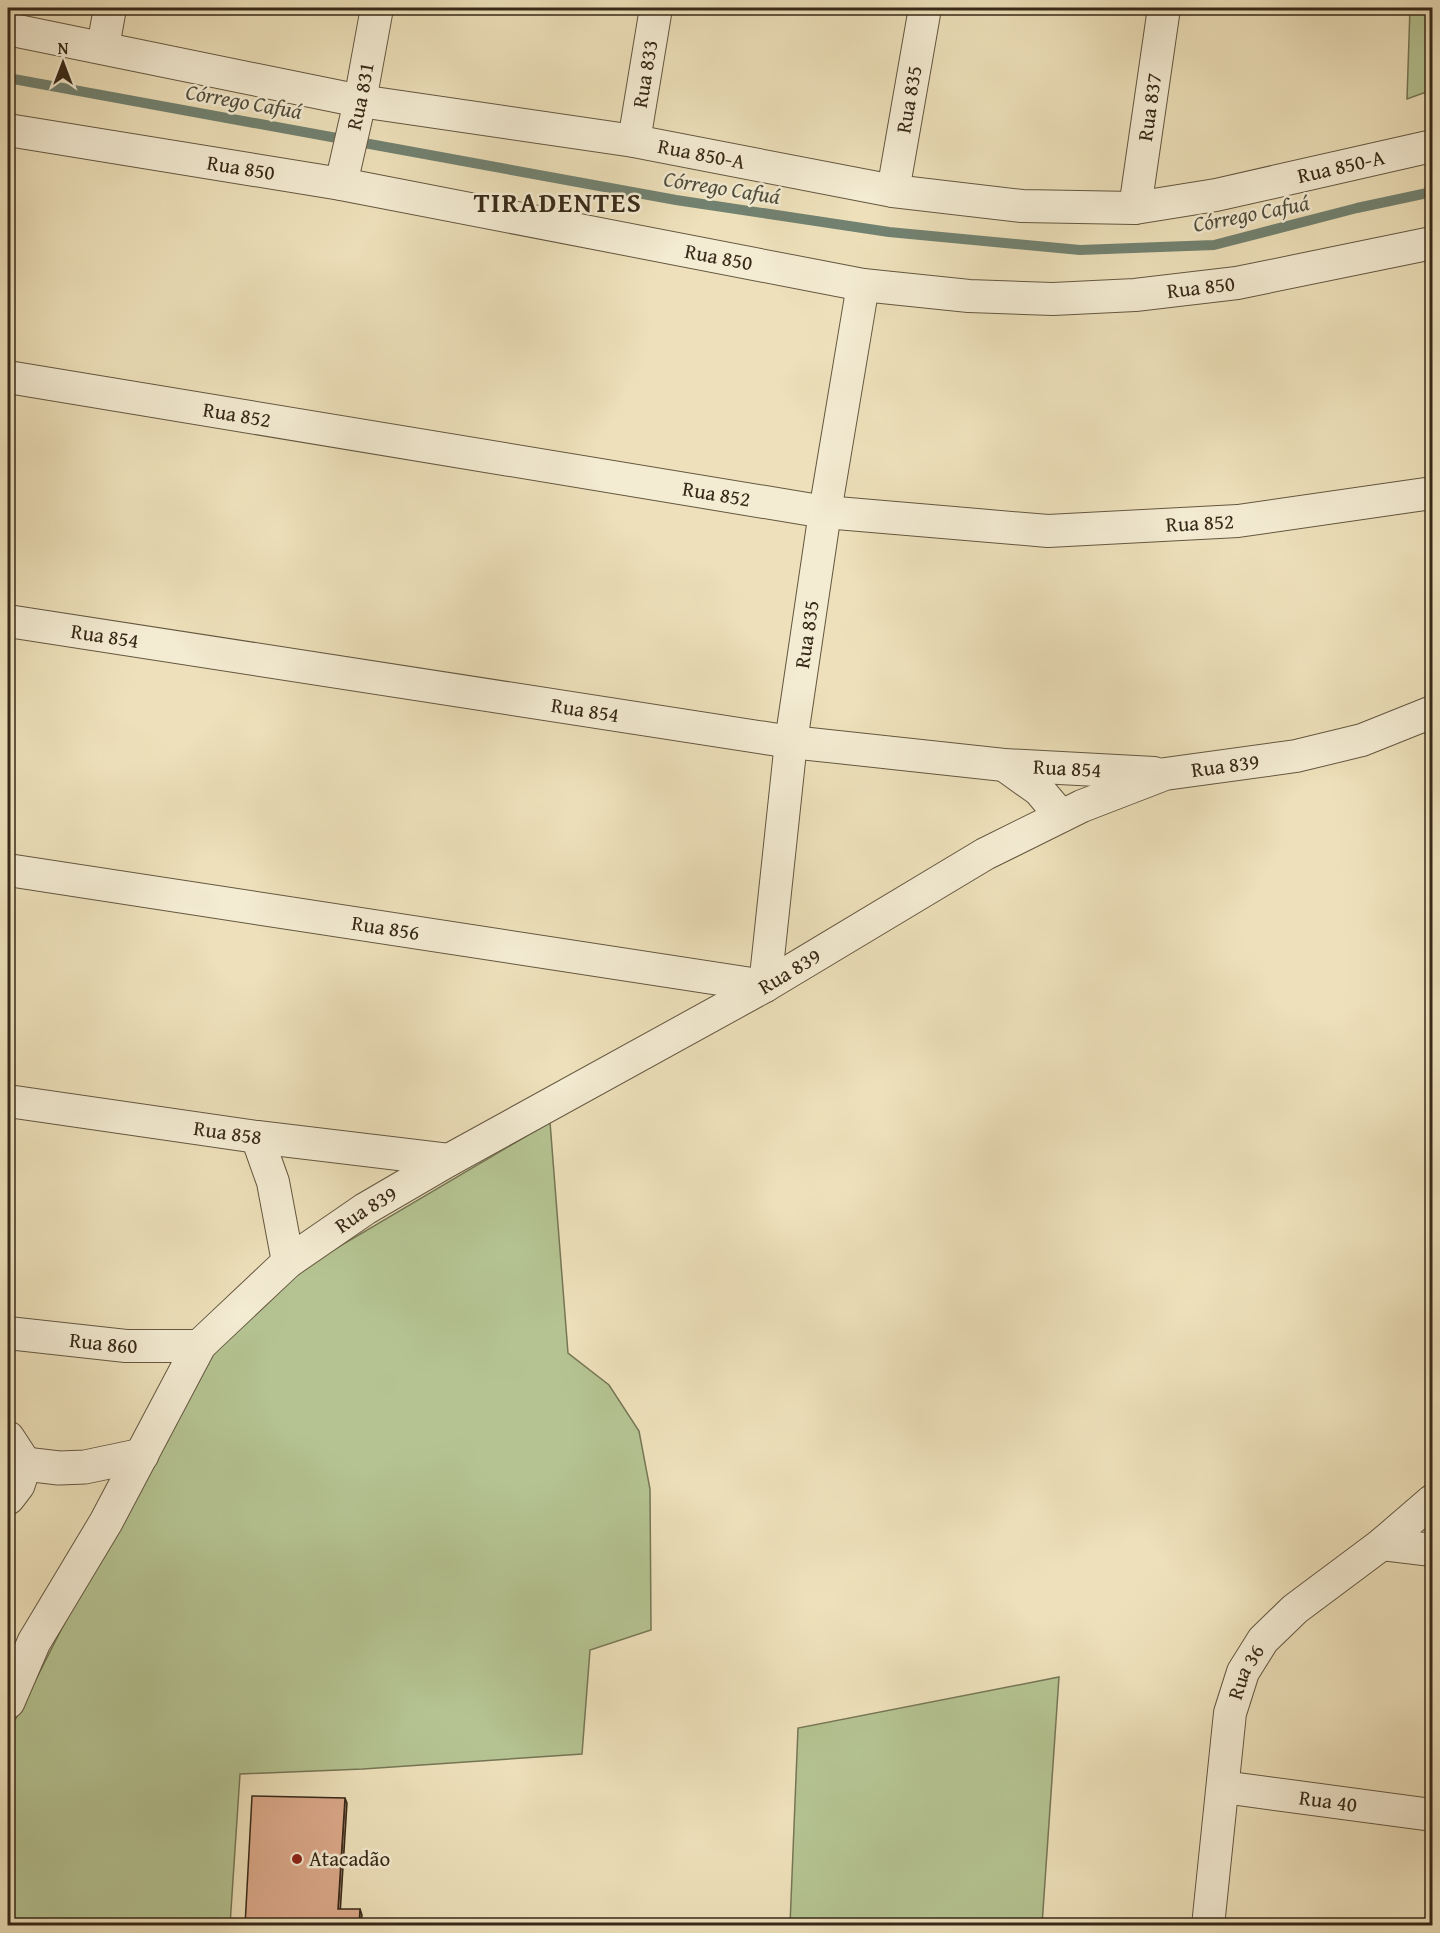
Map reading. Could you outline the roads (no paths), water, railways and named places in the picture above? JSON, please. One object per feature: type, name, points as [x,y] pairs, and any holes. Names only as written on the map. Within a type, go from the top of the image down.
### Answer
[{"type":"street","points":[[103,47],[110,8]]},
{"type":"street","name":"Rua 831","points":[[341,184],[360,101],[377,8]]},
{"type":"street","name":"Rua 833","points":[[634,141],[656,8]]},
{"type":"street","name":"Rua 835","points":[[893,191],[925,8]]},
{"type":"street","name":"Rua 837","points":[[1135,208],[1164,8]]},
{"type":"street","name":"Rua 850-A","points":[[8,29],[360,101],[634,141],[893,191],[1022,207],[1135,208],[1216,195],[1432,146]]},
{"type":"street","name":"Rua 850","points":[[8,130],[341,184],[863,285],[969,296],[1053,299],[1135,295],[1237,283],[1432,243]]},
{"type":"street","name":"Rua 835","points":[[765,986],[791,742],[825,512],[863,285]]},
{"type":"street","name":"Rua 852","points":[[8,377],[825,512],[1048,531],[1238,521],[1432,493]]},
{"type":"street","name":"Rua 854","points":[[8,621],[791,742],[1004,765],[1165,774]]},
{"type":"street","name":"Rua 839","points":[[199,1346],[288,1262],[365,1209],[449,1160],[765,986],[985,854],[1082,806],[1165,774],[1296,756],[1340,746],[1362,740],[1432,712]]},
{"type":"street","points":[[1004,765],[1039,790],[1061,816]]},
{"type":"street","name":"Rua 856","points":[[8,870],[765,986]]},
{"type":"street","name":"Rua 858","points":[[8,1101],[257,1137],[449,1160]]},
{"type":"street","points":[[257,1137],[273,1182],[288,1262]]},
{"type":"street","name":"Rua 860","points":[[8,1333],[126,1346],[199,1346]]},
{"type":"street","points":[[8,1702],[34,1642],[106,1521],[199,1346]]},
{"type":"street","points":[[8,1498],[18,1485],[16,1451],[58,1468],[85,1467],[142,1455]]},
{"type":"street","name":"Rua 36","points":[[1208,1926],[1230,1713],[1243,1672],[1263,1640],[1295,1609],[1382,1544],[1432,1500]]},
{"type":"street","points":[[1382,1544],[1432,1550]]},
{"type":"street","name":"Rua 40","points":[[1223,1787],[1432,1815]]},
{"type":"waterway","name":"Córrego Cafuá","points":[[8,78],[676,200],[889,232],[1080,250],[1214,245],[1357,208],[1432,192]]},
{"type":"place","name":"Atacadão","points":[[297,1859]]},
{"type":"district","name":"TIRADENTES","points":[[558,203]]}]
